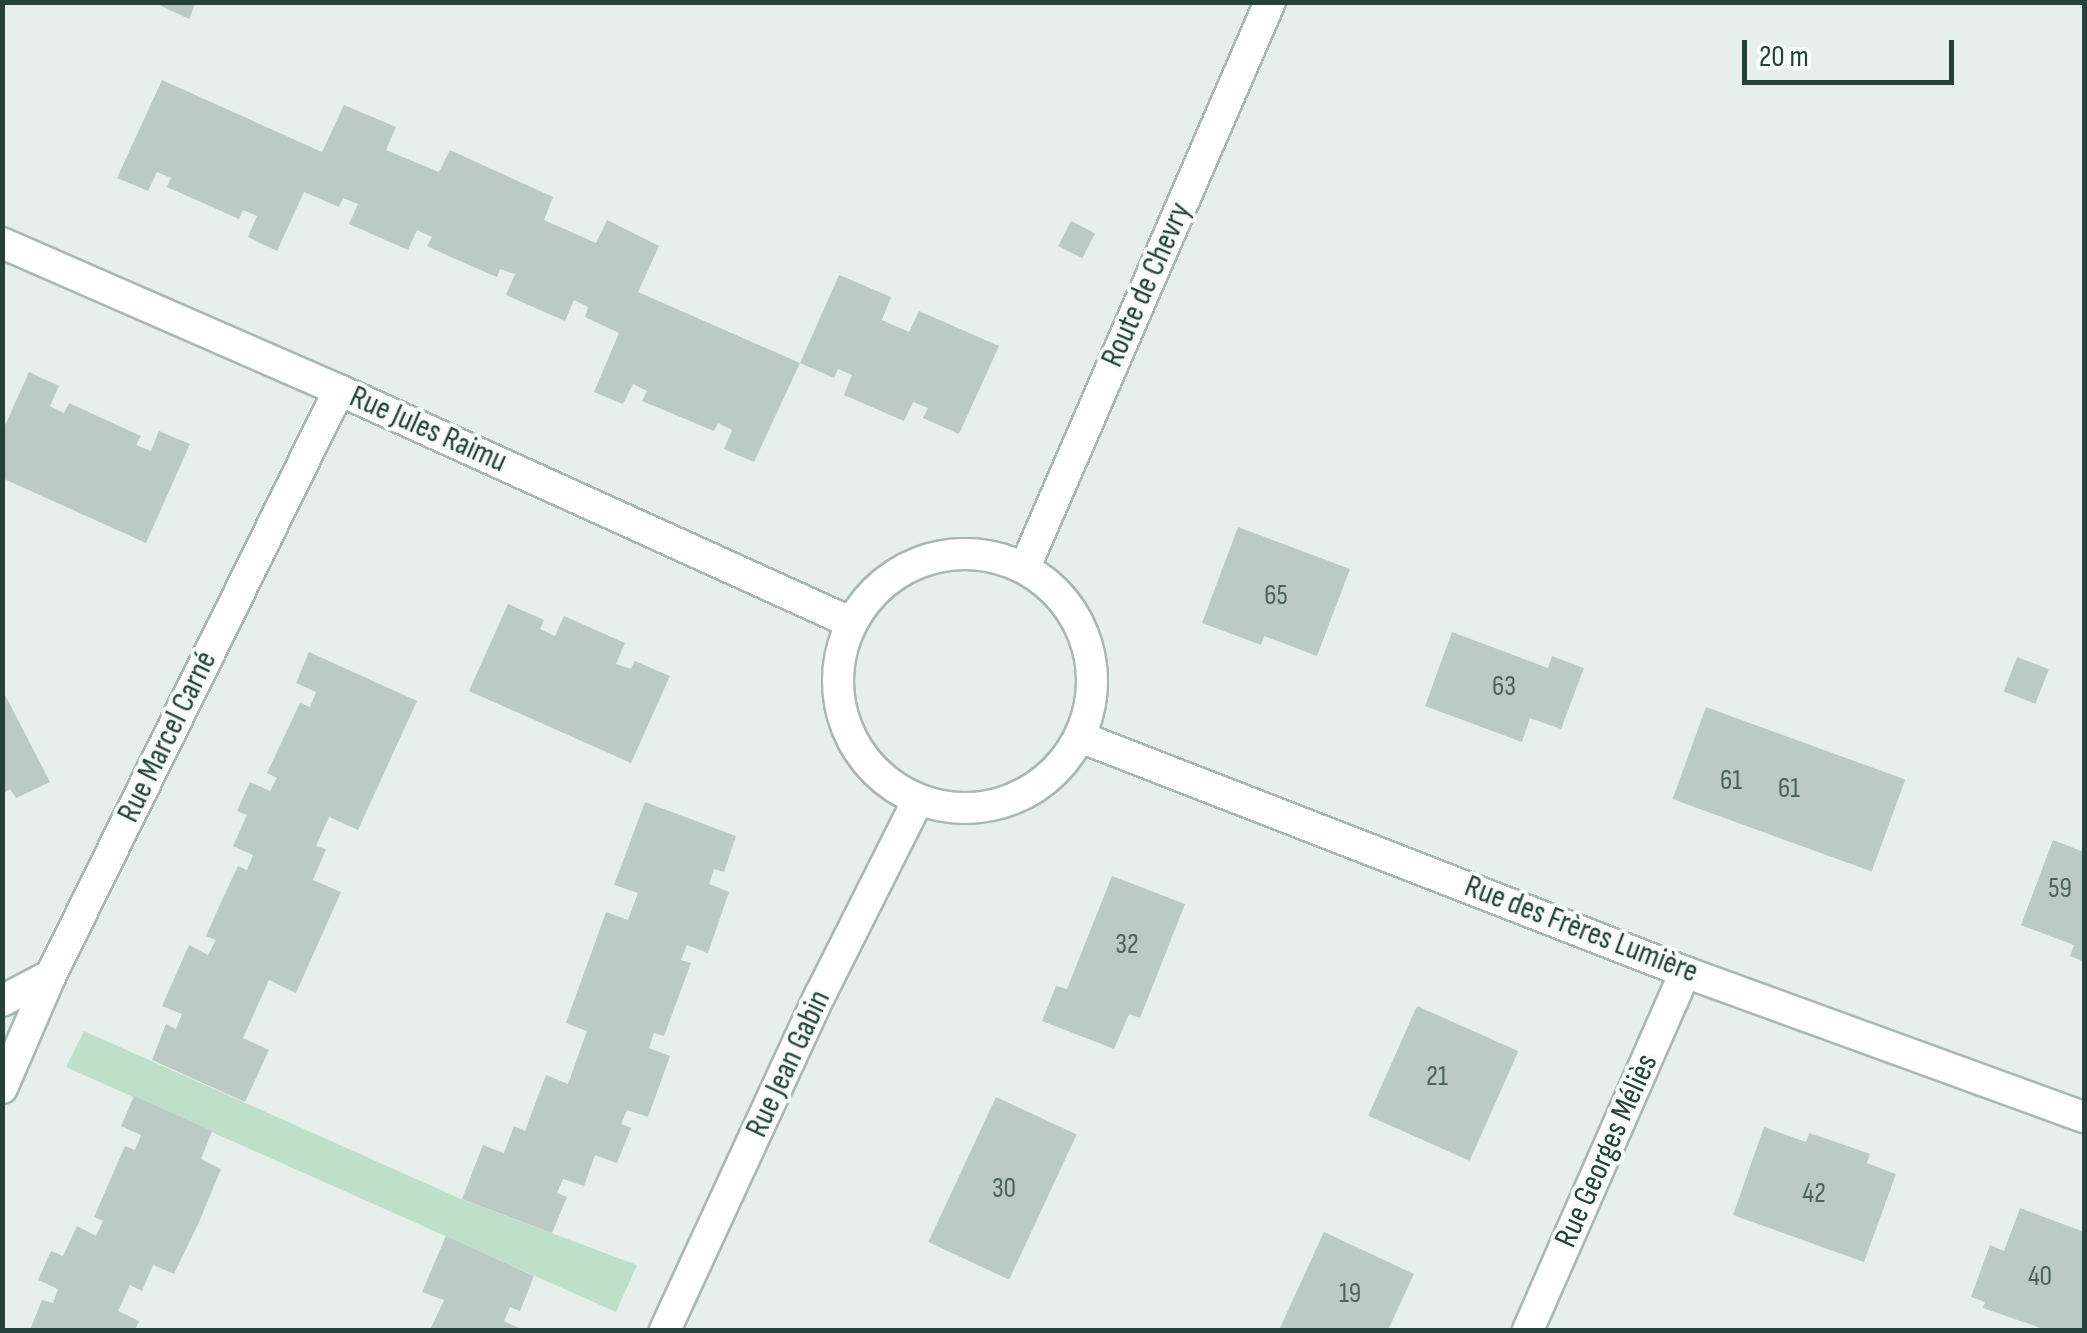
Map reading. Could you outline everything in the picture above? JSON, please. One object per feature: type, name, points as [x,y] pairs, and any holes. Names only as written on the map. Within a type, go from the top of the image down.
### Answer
[{"type":"street","name":"Route de Chevry","points":[[1025,567],[1270,2]]},
{"type":"street","name":"Rue Jules Raimu","points":[[2,243],[339,390],[850,622]]},
{"type":"street","name":"Rue Marcel Carné","points":[[2,1088],[51,975],[339,390]]},
{"type":"street","points":[[945,554],[986,554],[1025,567],[1056,591],[1079,623],[1091,660],[1092,700],[1080,738],[1058,768],[1028,792],[993,806],[956,808],[918,800],[882,778],[854,745],[839,706],[838,663],[850,622],[874,590],[907,566],[945,554]]},
{"type":"street","name":"Rue des Frères Lumière","points":[[1080,738],[1685,972],[2084,1118]]},
{"type":"street","name":"Rue Jean Gabin","points":[[665,1330],[820,994],[918,800]]},
{"type":"street","name":"Rue Georges Méliès","points":[[1528,1330],[1685,972]]},
{"type":"street","points":[[2,1001],[51,975]]},
{"type":"green space","points":[[84,1031],[461,1199],[637,1265],[616,1312],[66,1067]]},
{"type":"building","points":[[153,2],[196,2],[189,19]]},
{"type":"building","points":[[162,80],[322,152],[344,105],[396,127],[386,150],[439,172],[450,150],[553,197],[544,220],[596,243],[607,220],[659,246],[638,292],[800,363],[754,462],[724,449],[732,430],[718,423],[714,431],[642,401],[647,391],[633,384],[623,404],[594,392],[619,333],[585,317],[588,307],[574,300],[565,321],[506,295],[515,274],[500,269],[497,277],[462,262],[427,246],[432,237],[417,230],[408,250],[349,224],[358,204],[343,198],[339,207],[304,192],[277,251],[248,237],[257,216],[243,210],[239,219],[167,187],[171,178],[157,172],[148,191],[117,178]]},
{"type":"building","points":[[1071,221],[1095,233],[1082,258],[1058,246]]},
{"type":"building","points":[[839,275],[891,297],[882,320],[909,332],[919,311],[999,346],[959,434],[923,418],[928,408],[913,402],[904,421],[844,395],[852,375],[838,369],[834,378],[800,363]]},
{"type":"building","points":[[29,372],[59,386],[50,406],[64,413],[69,403],[141,436],[136,445],[151,451],[159,431],[190,444],[146,543],[2,478],[2,432]]},
{"type":"building","points":[[1238,527],[1350,569],[1317,656],[1264,636],[1261,645],[1202,623]]},
{"type":"building","points":[[508,604],[544,620],[540,629],[555,636],[564,616],[625,643],[616,664],[631,669],[635,661],[670,676],[631,763],[469,691]]},
{"type":"building","points":[[1452,632],[1548,668],[1552,656],[1584,668],[1561,729],[1530,718],[1522,742],[1425,706]]},
{"type":"building","points":[[309,652],[417,701],[358,830],[329,817],[316,846],[326,849],[313,880],[341,892],[296,993],[269,980],[243,1038],[269,1050],[245,1102],[152,1060],[166,1024],[176,1029],[182,1014],[162,1006],[189,945],[208,955],[216,940],[206,936],[222,900],[238,866],[247,870],[253,855],[233,846],[247,815],[237,811],[250,782],[270,791],[277,778],[267,773],[300,703],[310,707],[316,692],[296,683]]},
{"type":"building","points":[[2017,657],[2049,669],[2035,704],[2004,692]]},
{"type":"building","points":[[2,689],[50,782],[16,798],[10,789],[2,794]]},
{"type":"building","points":[[1706,707],[1905,780],[1872,872],[1672,799]]},
{"type":"building","points":[[645,802],[736,836],[724,872],[714,869],[709,884],[729,892],[708,953],[687,945],[681,960],[691,963],[664,1036],[654,1033],[649,1048],[670,1056],[648,1117],[627,1110],[621,1124],[631,1128],[617,1163],[595,1155],[584,1186],[563,1179],[557,1193],[567,1197],[552,1233],[462,1199],[483,1145],[504,1153],[514,1126],[525,1131],[546,1075],[568,1084],[587,1031],[566,1023],[606,912],[628,920],[638,893],[614,885]]},
{"type":"building","points":[[2053,840],[2084,852],[2084,962],[2070,956],[2074,945],[2021,925]]},
{"type":"building","points":[[1112,876],[1185,904],[1140,1018],[1129,1014],[1114,1049],[1042,1021],[1056,986],[1067,989]]},
{"type":"building","points":[[1417,1006],[1518,1051],[1470,1161],[1368,1116]]},
{"type":"building","points":[[134,1096],[212,1131],[201,1159],[221,1169],[199,1222],[174,1274],[153,1265],[142,1291],[130,1285],[118,1311],[139,1321],[135,1330],[30,1330],[42,1300],[53,1303],[58,1289],[38,1280],[51,1251],[63,1256],[77,1226],[96,1236],[103,1221],[94,1217],[125,1146],[135,1150],[141,1135],[121,1126]]},
{"type":"building","points":[[996,1097],[1077,1135],[1009,1280],[928,1242]]},
{"type":"building","points":[[1764,1127],[1806,1142],[1809,1133],[1870,1154],[1867,1163],[1896,1174],[1864,1262],[1733,1215]]},
{"type":"building","points":[[2020,1208],[2084,1232],[2084,1330],[2046,1330],[1983,1308],[1985,1302],[1971,1297],[1990,1245],[2004,1251]]},
{"type":"building","points":[[1324,1232],[1414,1274],[1388,1330],[1279,1330]]},
{"type":"building","points":[[446,1236],[534,1276],[520,1311],[510,1307],[504,1321],[523,1330],[430,1330],[444,1300],[422,1292]]}]
